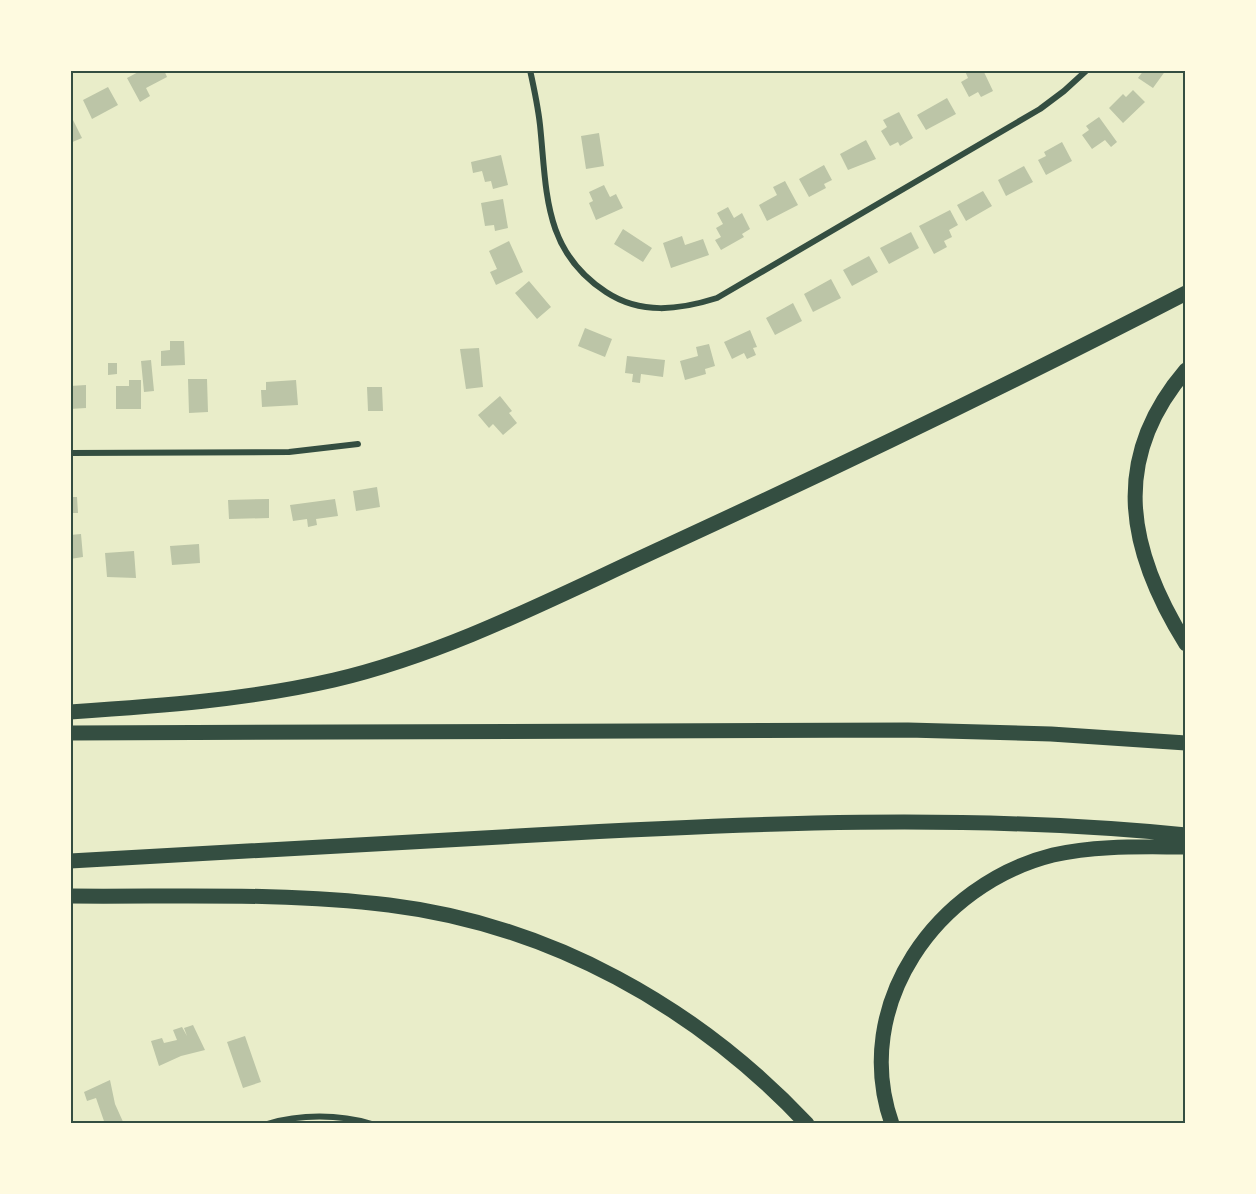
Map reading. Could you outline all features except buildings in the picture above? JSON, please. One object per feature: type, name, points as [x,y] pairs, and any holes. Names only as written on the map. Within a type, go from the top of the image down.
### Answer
[{"type":"highway","points":[[70,712],[188,703],[270,693],[336,679],[443,645],[530,609],[745,510],[945,414],[1185,293]]},
{"type":"highway","points":[[1185,370],[1158,408],[1145,438],[1134,503],[1137,539],[1148,574],[1164,609],[1185,644]]},
{"type":"highway","points":[[70,733],[908,730],[1051,734],[1185,743]]},
{"type":"highway","points":[[70,861],[757,822],[882,820],[1023,823],[1185,835]]},
{"type":"highway","points":[[892,1124],[882,1079],[881,1048],[886,1014],[896,986],[910,960],[928,933],[952,910],[984,886],[1021,866],[1052,856],[1086,849],[1185,847]]},
{"type":"highway","points":[[70,896],[342,901],[389,905],[486,925],[534,940],[594,965],[644,991],[697,1026],[747,1064],[807,1124]]},
{"type":"street","points":[[530,70],[540,122],[546,192],[561,245],[575,266],[593,283],[611,295],[646,307],[669,309],[717,298],[1040,109],[1087,70]]},
{"type":"street","points":[[70,453],[289,452],[358,444]]},
{"type":"street","points":[[267,1124],[309,1117],[335,1117],[372,1124]]}]
